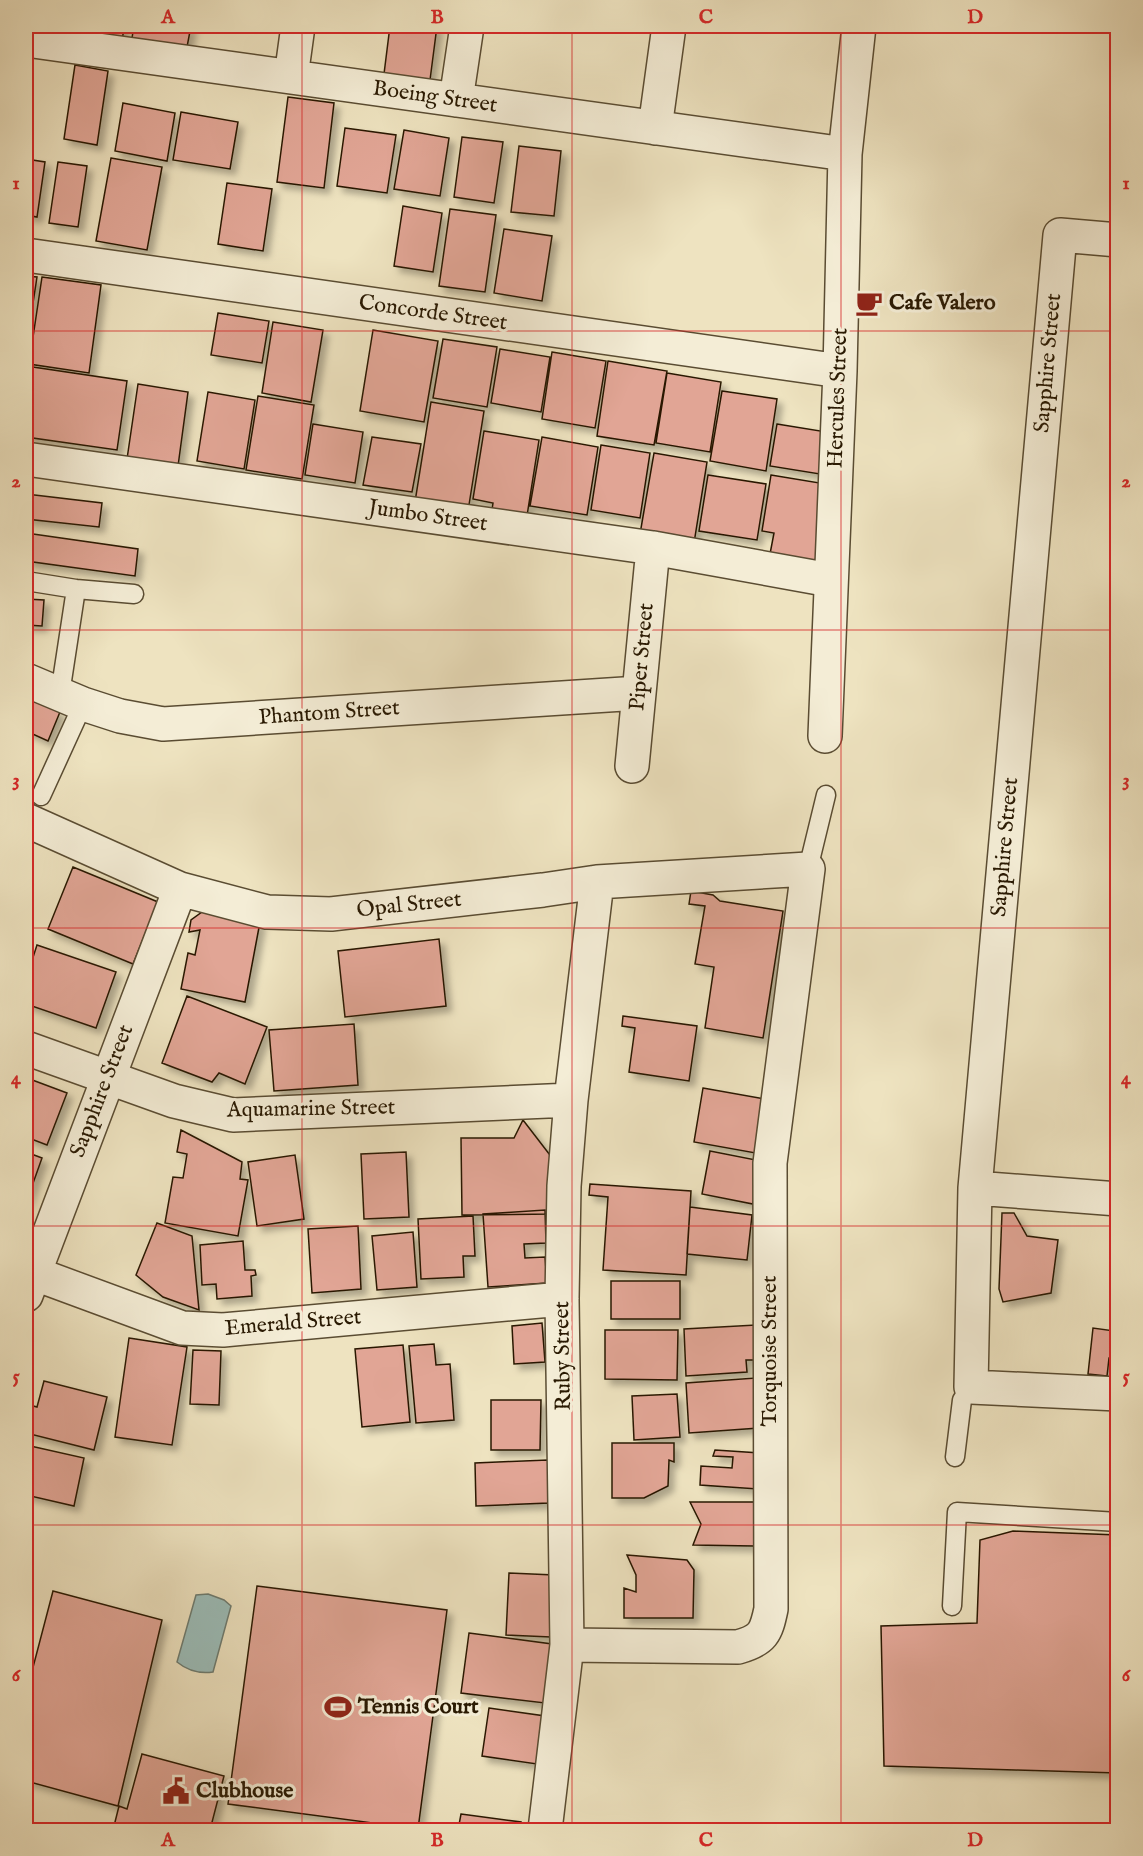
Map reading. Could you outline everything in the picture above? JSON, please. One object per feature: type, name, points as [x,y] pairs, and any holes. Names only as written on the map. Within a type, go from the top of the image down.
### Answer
[{"type":"street","points":[[291,77],[298,26]]},
{"type":"street","points":[[456,100],[467,26]]},
{"type":"street","points":[[655,128],[669,26]]},
{"type":"street","name":"Hercules Street","points":[[825,736],[840,370],[845,154],[859,26]]},
{"type":"street","name":"Boeing Street","points":[[26,40],[845,154]]},
{"type":"street","name":"Sapphire Street","points":[[971,1387],[975,1188],[1060,235],[1118,240]]},
{"type":"street","name":"Concorde Street","points":[[26,255],[840,370]]},
{"type":"street","name":"Jumbo Street","points":[[26,459],[653,548],[830,580]]},
{"type":"street","name":"Piper Street","points":[[632,766],[653,548]]},
{"type":"street","name":"Phantom Street","points":[[26,680],[120,716],[163,724],[639,693]]},
{"type":"street","name":"Opal Street","points":[[33,808],[180,889],[267,912],[331,914],[597,882],[808,868]]},
{"type":"street","name":"Torquoise Street","points":[[567,1645],[738,1647],[752,1643],[766,1631],[771,1609],[770,1162],[808,868]]},
{"type":"street","name":"Ruby Street","points":[[545,1830],[567,1645],[562,1299],[564,1186],[571,1100],[597,882]]},
{"type":"street","name":"Sapphire Street","points":[[29,1284],[180,889]]},
{"type":"street","name":"Aquamarine Street","points":[[26,1048],[174,1101],[233,1115],[571,1100]]},
{"type":"street","points":[[975,1188],[1118,1199]]},
{"type":"street","name":"Emerald Street","points":[[29,1284],[182,1328],[223,1330],[562,1299]]},
{"type":"street","points":[[971,1387],[1118,1394]]},
{"type":"lane","points":[[26,581],[76,589],[134,594]]},
{"type":"lane","points":[[33,808],[71,699],[76,589]]},
{"type":"lane","points":[[808,868],[826,795]]},
{"type":"lane","name":"Sapphire Street","points":[[955,1457],[962,1400],[971,1387]]},
{"type":"lane","points":[[952,1606],[957,1512],[1118,1522]]},
{"type":"water","points":[[208,1594],[224,1600],[231,1606],[213,1672],[203,1673],[185,1668],[177,1662],[196,1595]]},
{"type":"building","points":[[76,26],[125,26],[121,43],[74,32]]},
{"type":"building","points":[[134,26],[191,26],[187,47],[132,38]]},
{"type":"building","points":[[390,26],[437,26],[430,80],[384,74]]},
{"type":"building","points":[[75,65],[108,71],[97,145],[64,139]]},
{"type":"building","points":[[288,97],[334,103],[324,188],[277,182]]},
{"type":"building","points":[[123,103],[175,113],[167,161],[115,151]]},
{"type":"building","points":[[181,112],[238,122],[230,169],[173,160]]},
{"type":"building","points":[[345,128],[396,135],[387,193],[337,186]]},
{"type":"building","points":[[404,130],[449,138],[440,196],[394,189]]},
{"type":"building","points":[[462,137],[503,142],[494,203],[454,197]]},
{"type":"building","points":[[519,146],[561,151],[554,216],[511,212]]},
{"type":"building","points":[[111,158],[162,167],[147,250],[96,241]]},
{"type":"building","points":[[26,159],[45,162],[37,217],[26,215]]},
{"type":"building","points":[[58,162],[87,166],[78,227],[49,223]]},
{"type":"building","points":[[227,183],[272,189],[263,251],[218,244]]},
{"type":"building","points":[[403,206],[442,213],[433,272],[394,266]]},
{"type":"building","points":[[450,209],[496,215],[485,292],[439,286]]},
{"type":"building","points":[[504,229],[552,236],[542,301],[494,293]]},
{"type":"building","points":[[26,276],[37,277],[29,329],[26,329]]},
{"type":"building","points":[[42,277],[101,285],[89,373],[29,364]]},
{"type":"building","points":[[218,313],[269,321],[262,363],[211,355]]},
{"type":"building","points":[[273,322],[323,330],[311,402],[262,393]]},
{"type":"building","points":[[373,330],[438,341],[424,422],[360,411]]},
{"type":"building","points":[[443,339],[497,347],[487,407],[433,398]]},
{"type":"building","points":[[500,349],[550,357],[541,412],[491,403]]},
{"type":"building","points":[[552,352],[606,361],[595,428],[542,419]]},
{"type":"building","points":[[608,361],[667,371],[654,445],[597,436]]},
{"type":"building","points":[[26,366],[127,381],[117,450],[26,437]]},
{"type":"building","points":[[667,373],[721,382],[710,452],[656,443]]},
{"type":"building","points":[[138,384],[188,392],[178,466],[127,459]]},
{"type":"building","points":[[722,391],[777,399],[766,471],[710,461]]},
{"type":"building","points":[[208,392],[255,400],[244,469],[197,461]]},
{"type":"building","points":[[258,396],[314,405],[302,479],[246,470]]},
{"type":"building","points":[[431,402],[484,411],[468,511],[415,502]]},
{"type":"building","points":[[313,424],[363,432],[355,483],[305,475]]},
{"type":"building","points":[[777,424],[833,433],[826,475],[770,466]]},
{"type":"building","points":[[484,431],[539,440],[526,522],[491,516],[493,503],[473,499]]},
{"type":"building","points":[[372,437],[421,444],[412,492],[363,485]]},
{"type":"building","points":[[542,437],[598,447],[587,515],[530,506]]},
{"type":"building","points":[[601,445],[650,453],[640,518],[591,510]]},
{"type":"building","points":[[654,453],[707,462],[694,543],[640,534]]},
{"type":"building","points":[[708,475],[766,484],[757,540],[699,531]]},
{"type":"building","points":[[771,475],[832,485],[819,562],[770,554],[774,533],[762,531]]},
{"type":"building","points":[[26,494],[102,503],[99,527],[26,519]]},
{"type":"building","points":[[26,533],[138,549],[135,576],[26,561]]},
{"type":"building","points":[[26,599],[44,600],[42,626],[26,625]]},
{"type":"building","points":[[26,698],[60,712],[48,741],[26,731]]},
{"type":"building","points":[[73,867],[158,902],[133,964],[48,929]]},
{"type":"building","points":[[691,891],[713,895],[720,901],[783,911],[763,1038],[705,1028],[714,967],[695,964],[705,906],[689,904]]},
{"type":"building","points":[[202,912],[260,922],[245,1002],[181,989],[188,953],[195,955],[200,930],[189,932],[191,920]]},
{"type":"building","points":[[439,939],[446,1006],[345,1017],[338,951]]},
{"type":"building","points":[[37,945],[116,972],[96,1028],[26,1004],[26,979]]},
{"type":"building","points":[[187,996],[267,1027],[245,1084],[219,1073],[212,1082],[162,1063]]},
{"type":"building","points":[[623,1016],[697,1026],[689,1081],[629,1072],[635,1028],[622,1026]]},
{"type":"building","points":[[354,1024],[358,1085],[274,1091],[269,1030]]},
{"type":"building","points":[[27,1078],[67,1093],[47,1145],[26,1137]]},
{"type":"building","points":[[703,1088],[770,1100],[761,1154],[694,1142]]},
{"type":"building","points":[[523,1120],[553,1159],[553,1214],[462,1215],[461,1138],[514,1138]]},
{"type":"building","points":[[181,1130],[242,1162],[240,1179],[248,1180],[238,1236],[165,1223],[173,1177],[183,1178],[187,1154],[177,1152]]},
{"type":"building","points":[[710,1151],[761,1161],[753,1204],[702,1194]]},
{"type":"building","points":[[26,1152],[42,1158],[26,1203]]},
{"type":"building","points":[[406,1152],[409,1217],[364,1219],[361,1154]]},
{"type":"building","points":[[295,1155],[304,1219],[257,1226],[248,1162]]},
{"type":"building","points":[[590,1184],[691,1191],[686,1275],[603,1270],[608,1197],[589,1195]]},
{"type":"building","points":[[690,1207],[752,1215],[747,1260],[687,1254]]},
{"type":"building","points":[[545,1210],[546,1243],[524,1244],[525,1258],[545,1257],[547,1283],[488,1287],[483,1214]]},
{"type":"building","points":[[1002,1213],[1014,1213],[1027,1236],[1058,1240],[1051,1293],[1003,1302],[999,1289]]},
{"type":"building","points":[[473,1216],[475,1256],[463,1256],[464,1277],[421,1279],[418,1219]]},
{"type":"building","points":[[157,1223],[192,1236],[199,1310],[163,1297],[136,1275]]},
{"type":"building","points":[[358,1226],[361,1289],[312,1293],[308,1229]]},
{"type":"building","points":[[413,1232],[417,1287],[377,1290],[372,1236]]},
{"type":"building","points":[[243,1241],[245,1270],[255,1270],[256,1275],[251,1276],[252,1296],[217,1299],[216,1284],[202,1285],[200,1245]]},
{"type":"building","points":[[611,1281],[680,1281],[680,1319],[611,1319]]},
{"type":"building","points":[[1118,1301],[1118,1359],[1109,1358],[1107,1376],[1088,1374],[1093,1328],[1114,1331]]},
{"type":"building","points":[[542,1323],[545,1362],[514,1364],[512,1326]]},
{"type":"building","points":[[756,1325],[758,1360],[746,1360],[747,1372],[686,1376],[684,1329]]},
{"type":"building","points":[[605,1330],[678,1330],[677,1380],[605,1379]]},
{"type":"building","points":[[129,1338],[187,1347],[172,1445],[115,1437]]},
{"type":"building","points":[[434,1344],[436,1365],[450,1364],[454,1420],[416,1423],[409,1346]]},
{"type":"building","points":[[403,1345],[410,1422],[362,1427],[355,1349]]},
{"type":"building","points":[[193,1350],[221,1351],[219,1405],[190,1404]]},
{"type":"building","points":[[756,1378],[759,1428],[689,1433],[686,1383]]},
{"type":"building","points":[[44,1381],[107,1397],[94,1450],[26,1433],[26,1404],[37,1407]]},
{"type":"building","points":[[677,1394],[680,1437],[634,1440],[632,1396]]},
{"type":"building","points":[[491,1400],[541,1400],[540,1450],[491,1450]]},
{"type":"building","points":[[612,1443],[674,1443],[674,1462],[669,1460],[668,1486],[644,1498],[612,1498]]},
{"type":"building","points":[[26,1445],[84,1458],[74,1506],[26,1495]]},
{"type":"building","points":[[715,1450],[760,1453],[758,1489],[700,1485],[701,1466],[732,1468],[733,1457],[713,1456]]},
{"type":"building","points":[[548,1460],[549,1503],[476,1506],[475,1463]]},
{"type":"building","points":[[690,1502],[754,1502],[754,1546],[693,1545],[701,1524]]},
{"type":"building","points":[[1013,1531],[1118,1535],[1118,1773],[884,1766],[881,1626],[977,1623],[980,1540]]},
{"type":"building","points":[[627,1555],[687,1560],[694,1570],[693,1618],[624,1618],[624,1588],[636,1592],[636,1575]]},
{"type":"building","points":[[509,1573],[554,1575],[551,1637],[506,1635]]},
{"type":"building","name":"Tennis Court","points":[[257,1586],[447,1610],[418,1829],[228,1804]]},
{"type":"building","points":[[53,1591],[162,1620],[118,1806],[26,1781],[26,1694]]},
{"type":"building","points":[[469,1633],[552,1644],[545,1703],[461,1693]]},
{"type":"building","points":[[489,1708],[545,1716],[537,1764],[482,1756]]},
{"type":"building","name":"Clubhouse","points":[[142,1754],[224,1776],[210,1830],[113,1830],[119,1806],[127,1809]]},
{"type":"building","points":[[461,1814],[521,1822],[520,1830],[458,1830]]},
{"type":"place","name":"Cafe Valero","points":[[869,303]]},
{"type":"place","name":"Tennis Court","points":[[338,1707]]},
{"type":"place","name":"Clubhouse","points":[[176,1791]]}]
